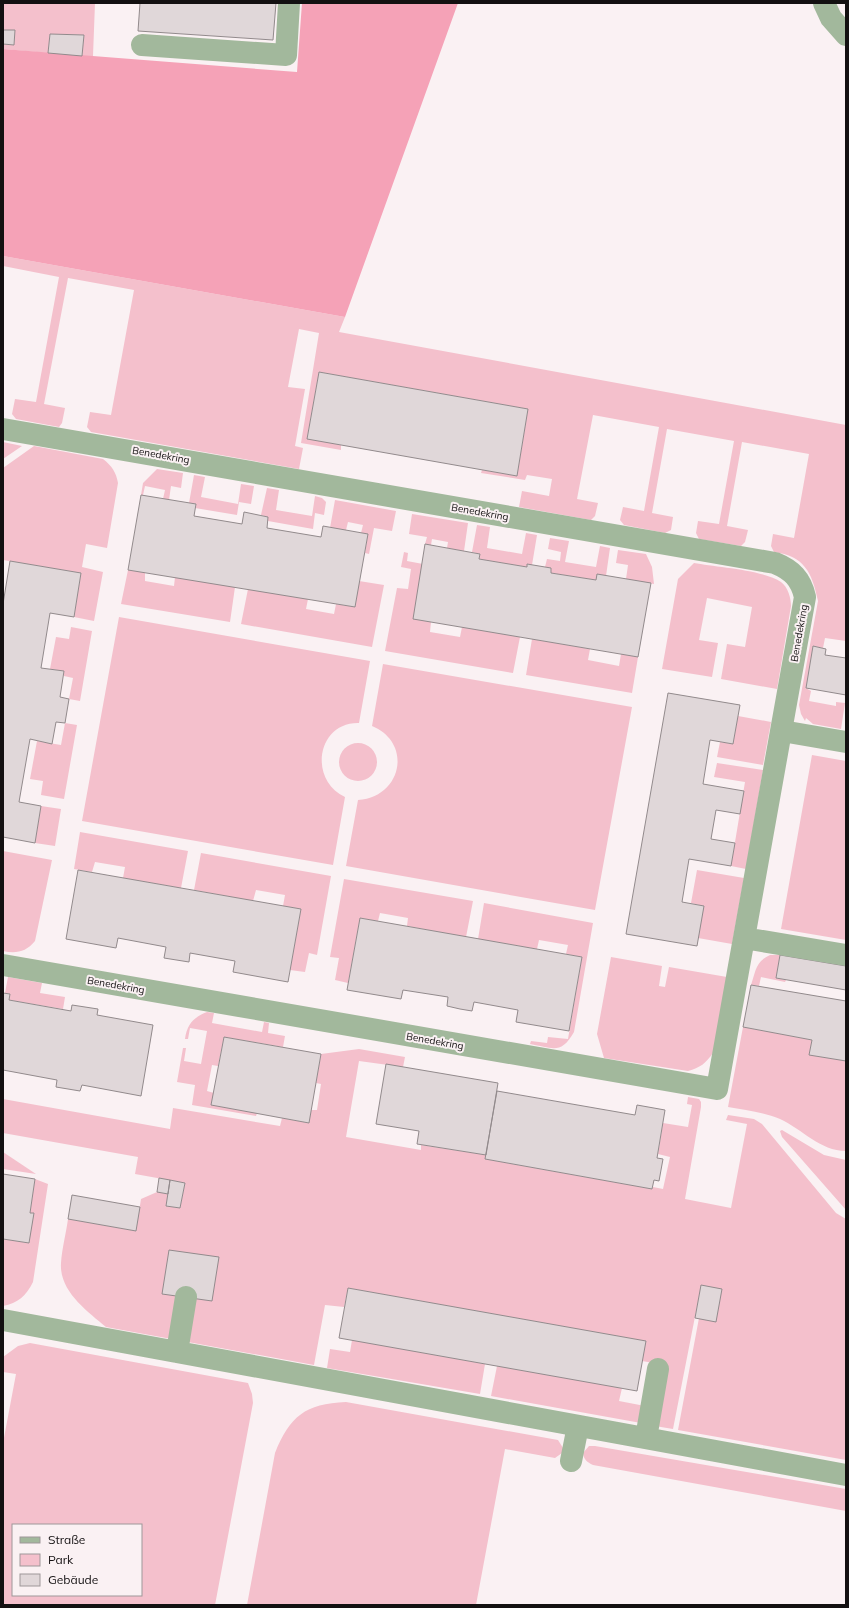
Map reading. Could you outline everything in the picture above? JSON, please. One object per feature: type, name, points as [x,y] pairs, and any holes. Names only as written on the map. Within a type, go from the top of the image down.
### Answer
[{"type":"street","points":[[142,45],[286,55],[289,3]]},
{"type":"street","points":[[824,3],[831,18],[846,36]]},
{"type":"street","name":"Benedekring","points":[[3,428],[762,561],[789,569],[798,578],[805,597],[717,1090],[3,965]]},
{"type":"street","points":[[782,732],[846,742]]},
{"type":"street","points":[[744,938],[846,955]]},
{"type":"street","points":[[177,1352],[186,1297]]},
{"type":"street","points":[[3,1320],[846,1475]]},
{"type":"street","points":[[646,1438],[658,1370]]},
{"type":"street","points":[[571,1461],[578,1426]]},
{"type":"green space","points":[[3,3],[95,3],[93,56],[82,56],[84,35],[50,34],[48,53],[3,49],[3,44],[14,45],[15,31],[3,30]]},
{"type":"green space","points":[[3,256],[345,317],[339,332],[846,425],[846,641],[825,638],[823,648],[813,646],[806,688],[811,691],[809,701],[836,706],[836,702],[845,703],[841,729],[813,724],[806,718],[805,721],[801,714],[799,705],[818,601],[813,582],[805,567],[793,557],[774,552],[771,546],[773,534],[794,538],[809,454],[742,442],[727,526],[748,530],[745,542],[741,546],[699,539],[696,533],[698,521],[719,524],[734,441],[667,429],[652,513],[673,517],[671,530],[665,533],[624,525],[620,520],[623,507],[644,511],[659,427],[593,415],[577,499],[598,503],[595,516],[591,520],[519,507],[522,491],[549,496],[552,479],[527,475],[525,480],[481,473],[482,470],[517,476],[528,409],[319,372],[307,438],[341,445],[341,450],[301,443],[319,333],[299,329],[288,387],[305,389],[295,446],[303,448],[299,469],[91,432],[87,427],[90,412],[111,415],[134,290],[68,278],[44,404],[65,408],[62,423],[59,427],[16,419],[12,414],[15,399],[36,402],[59,277],[3,266]]},
{"type":"green space","points":[[3,442],[22,446],[3,459]]},
{"type":"green space","points":[[34,446],[103,459],[115,472],[118,483],[107,548],[86,544],[82,567],[103,572],[94,621],[74,617],[81,573],[3,560],[3,468]]},
{"type":"green space","points":[[157,469],[183,473],[181,488],[171,486],[169,500],[163,499],[165,490],[145,486],[143,495],[141,495],[143,483]]},
{"type":"green space","points":[[194,475],[205,477],[201,497],[238,504],[241,484],[254,486],[251,504],[239,502],[237,515],[195,508],[196,504],[189,503]]},
{"type":"green space","points":[[267,488],[279,490],[276,510],[312,516],[315,496],[322,498],[326,502],[324,515],[315,513],[313,529],[268,521],[268,517],[261,515]]},
{"type":"green space","points":[[335,500],[396,511],[392,531],[374,528],[369,554],[365,553],[368,534],[361,533],[363,525],[348,522],[346,530],[330,528]]},
{"type":"green space","points":[[412,514],[468,523],[464,551],[447,548],[448,542],[432,539],[431,545],[425,544],[427,537],[409,534]]},
{"type":"green space","points":[[477,525],[490,527],[487,548],[522,554],[526,533],[537,535],[532,565],[527,564],[527,567],[479,559],[480,554],[472,552]]},
{"type":"green space","points":[[550,538],[569,541],[565,562],[596,567],[600,546],[610,548],[606,576],[596,580],[551,573],[551,568],[545,567],[547,559],[560,561],[561,552],[548,549]]},
{"type":"green space","points":[[618,550],[646,554],[652,567],[654,584],[626,579],[628,565],[616,563]]},
{"type":"green space","points":[[404,552],[408,553],[407,561],[423,564],[431,622],[430,632],[460,637],[462,627],[520,637],[513,673],[385,651],[397,588],[408,589],[411,569],[401,567]]},
{"type":"green space","points":[[694,563],[752,572],[773,578],[781,582],[786,587],[790,596],[791,606],[777,689],[721,679],[727,644],[745,647],[752,607],[707,598],[699,640],[718,643],[712,677],[662,669],[678,579]]},
{"type":"green space","points":[[128,570],[145,572],[145,581],[174,586],[175,577],[235,587],[230,622],[121,604]]},
{"type":"green space","points":[[359,581],[384,585],[372,647],[241,624],[248,589],[308,599],[306,609],[334,614],[336,604],[355,607]]},
{"type":"green space","points":[[119,617],[370,661],[359,723],[345,725],[334,732],[326,741],[322,753],[322,766],[326,778],[333,789],[345,797],[333,865],[82,821]]},
{"type":"green space","points":[[71,627],[92,631],[80,701],[69,699],[73,678],[64,676],[64,671],[50,669],[56,637],[69,639]]},
{"type":"green space","points":[[532,639],[590,649],[588,660],[619,666],[621,654],[638,657],[632,693],[526,675]]},
{"type":"green space","points":[[383,664],[632,707],[595,910],[346,866],[358,800],[373,797],[385,790],[393,780],[397,768],[397,756],[393,744],[385,734],[372,726]]},
{"type":"green space","points":[[738,716],[771,722],[763,765],[717,757],[720,742],[733,744]]},
{"type":"green space","points":[[65,723],[77,725],[64,799],[41,795],[43,781],[30,779],[37,741],[61,745]]},
{"type":"green space","points":[[358,743],[368,746],[374,752],[377,762],[374,772],[368,778],[358,781],[348,778],[342,772],[339,762],[342,752],[348,746]]},
{"type":"green space","points":[[812,755],[846,761],[846,940],[781,929]]},
{"type":"green space","points":[[717,763],[763,770],[746,869],[731,866],[745,782],[714,777]]},
{"type":"green space","points":[[41,806],[61,809],[55,846],[35,843]]},
{"type":"green space","points":[[80,832],[188,851],[181,888],[123,878],[125,867],[95,862],[92,872],[74,869]]},
{"type":"green space","points":[[3,851],[52,860],[35,941],[28,948],[16,952],[3,951]]},
{"type":"green space","points":[[201,853],[331,876],[317,955],[309,953],[305,972],[290,970],[301,909],[283,906],[285,895],[256,890],[253,901],[194,890]]},
{"type":"green space","points":[[697,870],[744,878],[732,944],[698,938],[703,906],[691,903]]},
{"type":"green space","points":[[344,879],[473,901],[466,937],[407,926],[408,918],[380,913],[378,921],[360,918],[348,983],[335,980],[339,958],[330,957]]},
{"type":"green space","points":[[484,903],[593,923],[574,1032],[565,1044],[560,1047],[551,1048],[530,1044],[531,1041],[547,1043],[548,1037],[568,1039],[582,957],[566,954],[568,945],[539,940],[537,949],[478,939]]},
{"type":"green space","points":[[770,955],[780,955],[776,978],[786,980],[785,982],[761,977],[759,986],[751,985],[755,971],[759,964]]},
{"type":"green space","points":[[611,957],[662,966],[659,986],[665,987],[669,967],[727,977],[713,1053],[705,1062],[699,1067],[688,1071],[604,1058],[597,1034]]},
{"type":"green space","points":[[8,977],[42,983],[40,993],[65,997],[63,1009],[9,1000],[10,994],[5,993]]},
{"type":"green space","points":[[207,1012],[214,1013],[212,1023],[262,1032],[264,1022],[269,1023],[268,1033],[285,1036],[283,1047],[224,1037],[218,1066],[212,1065],[207,1091],[214,1093],[211,1105],[257,1113],[256,1116],[192,1105],[195,1085],[177,1082],[183,1048],[186,1048],[184,1061],[201,1064],[207,1031],[190,1028],[188,1039],[185,1039],[189,1025],[198,1016]]},
{"type":"green space","points":[[743,1027],[812,1040],[810,1055],[846,1061],[846,1151],[837,1150],[819,1144],[780,1119],[728,1107]]},
{"type":"green space","points":[[359,1049],[405,1057],[403,1067],[359,1061],[346,1137],[421,1150],[421,1145],[486,1155],[485,1159],[652,1189],[653,1187],[663,1189],[670,1157],[658,1154],[663,1123],[688,1127],[692,1105],[687,1104],[688,1097],[699,1099],[701,1102],[701,1107],[685,1199],[731,1208],[747,1124],[726,1120],[728,1115],[754,1119],[762,1124],[836,1213],[846,1219],[846,1460],[678,1430],[699,1318],[701,1286],[673,1429],[655,1426],[665,1365],[642,1361],[645,1341],[348,1288],[344,1307],[325,1305],[314,1365],[106,1327],[76,1300],[65,1283],[61,1263],[68,1219],[136,1231],[141,1199],[157,1192],[168,1194],[166,1206],[180,1208],[185,1183],[135,1174],[138,1157],[3,1133],[3,1099],[170,1129],[173,1108],[280,1126],[282,1118],[309,1123],[311,1110],[317,1110],[321,1084],[316,1083],[321,1054]]},
{"type":"green space","points":[[782,1130],[824,1155],[846,1160],[846,1210],[782,1137],[780,1131]]},
{"type":"green space","points":[[3,1152],[36,1174],[3,1169]]},
{"type":"green space","points":[[35,1179],[48,1184],[33,1282],[21,1298],[13,1303],[3,1306],[3,1239],[29,1243],[33,1213],[30,1213]]},
{"type":"green space","points":[[352,1340],[485,1364],[480,1394],[327,1368],[330,1349],[350,1352]]},
{"type":"green space","points":[[30,1343],[248,1383],[252,1394],[253,1403],[215,1605],[3,1605],[3,1443],[16,1374],[3,1372],[3,1357],[18,1346]]},
{"type":"green space","points":[[497,1366],[622,1388],[619,1401],[645,1406],[641,1423],[491,1396]]},
{"type":"green space","points":[[346,1402],[558,1440],[563,1448],[562,1453],[555,1458],[505,1449],[476,1605],[247,1605],[275,1453],[281,1440],[293,1421],[309,1409],[332,1403]]},
{"type":"green space","points":[[589,1446],[846,1489],[846,1511],[593,1465],[586,1460],[583,1455]]},
{"type":"shaded area","points":[[302,3],[458,3],[345,317],[3,256],[3,49],[297,72]]},
{"type":"building","points":[[140,3],[276,3],[273,40],[138,31]]},
{"type":"building","points":[[3,30],[15,30],[14,45],[3,44]]},
{"type":"building","points":[[50,34],[84,35],[82,56],[48,53]]},
{"type":"building","points":[[319,372],[528,409],[517,476],[307,439]]},
{"type":"building","points":[[141,495],[196,504],[194,516],[242,524],[244,512],[268,517],[267,528],[321,537],[323,526],[368,534],[355,607],[128,570]]},
{"type":"building","points":[[425,544],[480,554],[479,559],[527,567],[527,564],[551,568],[551,573],[596,580],[597,574],[651,583],[638,657],[413,619]]},
{"type":"building","points":[[10,561],[81,573],[74,617],[50,613],[41,668],[64,671],[60,697],[69,699],[65,723],[56,722],[52,744],[30,739],[19,802],[41,806],[35,843],[3,837],[3,604]]},
{"type":"building","points":[[813,646],[826,649],[825,655],[846,658],[846,695],[806,688]]},
{"type":"building","points":[[668,693],[740,705],[733,744],[710,740],[703,784],[744,791],[740,814],[716,810],[711,839],[735,843],[731,866],[689,859],[682,902],[704,906],[697,946],[626,934]]},
{"type":"building","points":[[78,870],[301,909],[288,982],[233,972],[235,961],[190,953],[189,962],[164,958],[166,947],[118,938],[116,948],[66,939]]},
{"type":"building","points":[[360,918],[582,957],[569,1031],[516,1022],[518,1010],[474,1002],[472,1011],[447,1006],[448,997],[403,990],[401,999],[347,990]]},
{"type":"building","points":[[780,955],[846,966],[846,990],[776,978]]},
{"type":"building","points":[[751,985],[846,1001],[846,1061],[809,1055],[812,1040],[743,1027]]},
{"type":"building","points":[[3,993],[10,994],[9,1000],[71,1011],[72,1005],[98,1009],[97,1015],[153,1025],[141,1096],[82,1085],[80,1091],[56,1087],[57,1080],[3,1070]]},
{"type":"building","points":[[224,1037],[321,1054],[309,1123],[211,1105]]},
{"type":"building","points":[[386,1064],[498,1083],[486,1155],[417,1144],[419,1131],[376,1124]]},
{"type":"building","points":[[497,1091],[635,1115],[637,1105],[665,1110],[657,1158],[663,1159],[659,1181],[654,1180],[652,1189],[485,1159]]},
{"type":"building","points":[[3,1174],[35,1179],[30,1213],[34,1213],[29,1243],[3,1239]]},
{"type":"building","points":[[159,1178],[170,1180],[168,1194],[157,1192]]},
{"type":"building","points":[[170,1180],[185,1183],[180,1208],[166,1206]]},
{"type":"building","points":[[72,1195],[140,1207],[136,1231],[68,1219]]},
{"type":"building","points":[[169,1250],[219,1257],[212,1301],[162,1294]]},
{"type":"building","points":[[701,1285],[722,1289],[716,1322],[695,1318]]},
{"type":"building","points":[[348,1288],[646,1341],[637,1391],[339,1338]]}]
